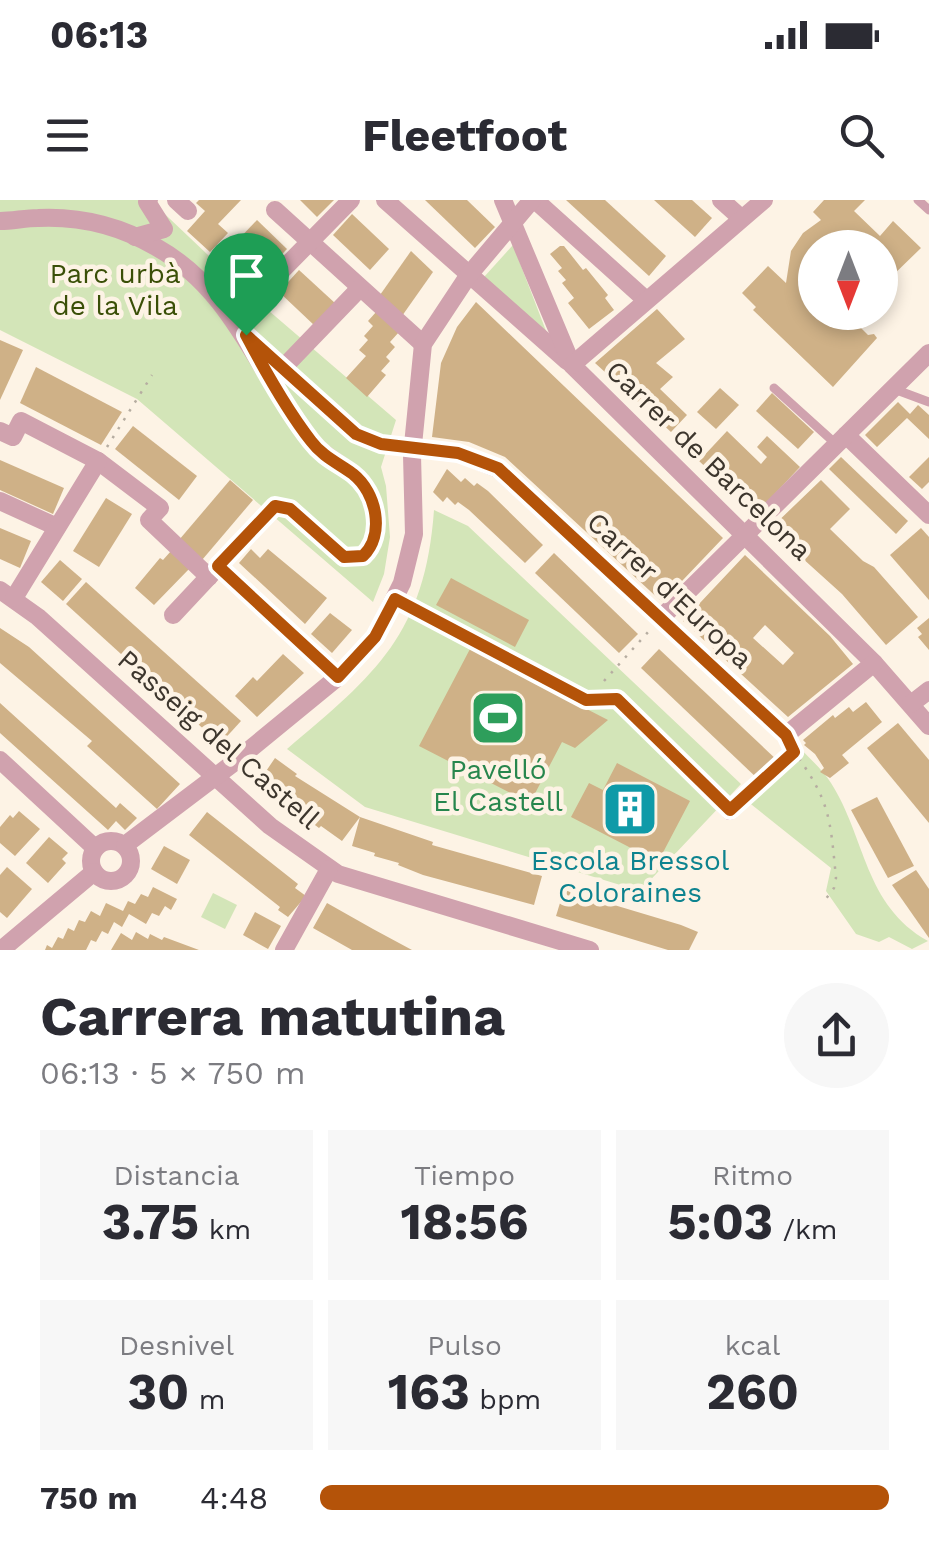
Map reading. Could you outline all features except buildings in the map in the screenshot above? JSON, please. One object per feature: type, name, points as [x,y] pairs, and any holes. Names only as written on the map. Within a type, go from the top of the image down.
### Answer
[{"type":"street","points":[[37,218],[51,200]]},
{"type":"street","points":[[135,236],[164,228],[148,200]]},
{"type":"street","points":[[234,319],[351,200]]},
{"type":"street","points":[[386,200],[572,365],[764,200]]},
{"type":"street","name":"Carrer de Barcelona","points":[[502,200],[572,365],[874,663],[929,726]]},
{"type":"street","points":[[125,845],[132,862],[123,878],[104,880],[94,872],[90,860],[95,848],[106,841],[125,845],[216,777],[338,677],[375,637],[395,599],[414,534],[413,448],[423,344],[468,276],[511,223],[533,200],[646,300]]},
{"type":"street","points":[[721,200],[740,218]]},
{"type":"street","points":[[276,210],[423,344]]},
{"type":"street","points":[[3,223],[37,218],[98,223],[135,236],[182,263],[207,284],[246,335],[311,442],[364,486],[374,508],[377,531],[372,547],[363,556],[344,557],[290,509],[280,505],[172,615]]},
{"type":"street","points":[[284,367],[360,288]]},
{"type":"street","name":"Carrer d'Europa","points":[[246,335],[356,434],[381,444],[458,453],[498,468],[790,744]]},
{"type":"street","points":[[660,619],[929,353]]},
{"type":"street","points":[[0,432],[13,437],[21,421],[98,461],[160,508],[150,520],[338,677]]},
{"type":"street","points":[[841,439],[929,515]]},
{"type":"street","points":[[7,594],[58,527],[98,461]]},
{"type":"street","points":[[0,502],[58,527]]},
{"type":"street","name":"Passeig del Castell","points":[[7,594],[108,678],[270,826],[329,868],[350,879],[590,950]]},
{"type":"street","points":[[395,599],[586,700],[617,699],[730,810]]},
{"type":"street","points":[[790,744],[874,663]]},
{"type":"street","points":[[911,704],[929,690]]},
{"type":"street","points":[[0,760],[95,848]]},
{"type":"street","points":[[284,950],[329,868]]},
{"type":"street","points":[[1,950],[94,872]]},
{"type":"street","points":[[514,950],[524,931]]},
{"type":"lane","points":[[918,200],[929,210]]},
{"type":"lane","points":[[774,388],[841,439]]},
{"type":"lane","points":[[892,388],[929,402]]},
{"type":"path","points":[[98,461],[152,376]]},
{"type":"path","points":[[586,700],[660,619]]},
{"type":"path","points":[[730,810],[790,744],[822,791],[829,812],[836,878],[825,900]]},
{"type":"green space","name":"Parc urbà de la Vila","points":[[0,200],[150,200],[246,291],[396,420],[381,467],[390,537],[384,574],[373,602],[137,399],[0,330]]},
{"type":"green space","points":[[513,245],[548,336],[484,277]]},
{"type":"green space","name":"Pavelló El Castell","points":[[434,510],[468,526],[741,784],[640,891],[365,807],[287,749],[346,697],[390,648],[420,589]]},
{"type":"green space","points":[[800,748],[831,783],[843,804],[878,890],[907,926],[928,941],[912,949],[889,937],[879,942],[856,934],[826,891],[831,868],[747,801]]},
{"type":"green space","points":[[213,893],[237,905],[225,929],[201,917]]},
{"type":"place","name":"Pavelló El Castell","points":[[498,718]]},
{"type":"place","name":"Escola Bressol Coloraines","points":[[630,809]]},
{"type":"route","points":[[246,335],[356,434],[381,444],[458,453],[498,468],[786,735],[794,752],[730,810],[617,699],[586,700],[395,599],[375,637],[338,677],[218,566],[275,506],[290,509],[344,557],[363,556],[372,547],[377,531],[374,508],[364,486],[311,442],[246,335]]}]
